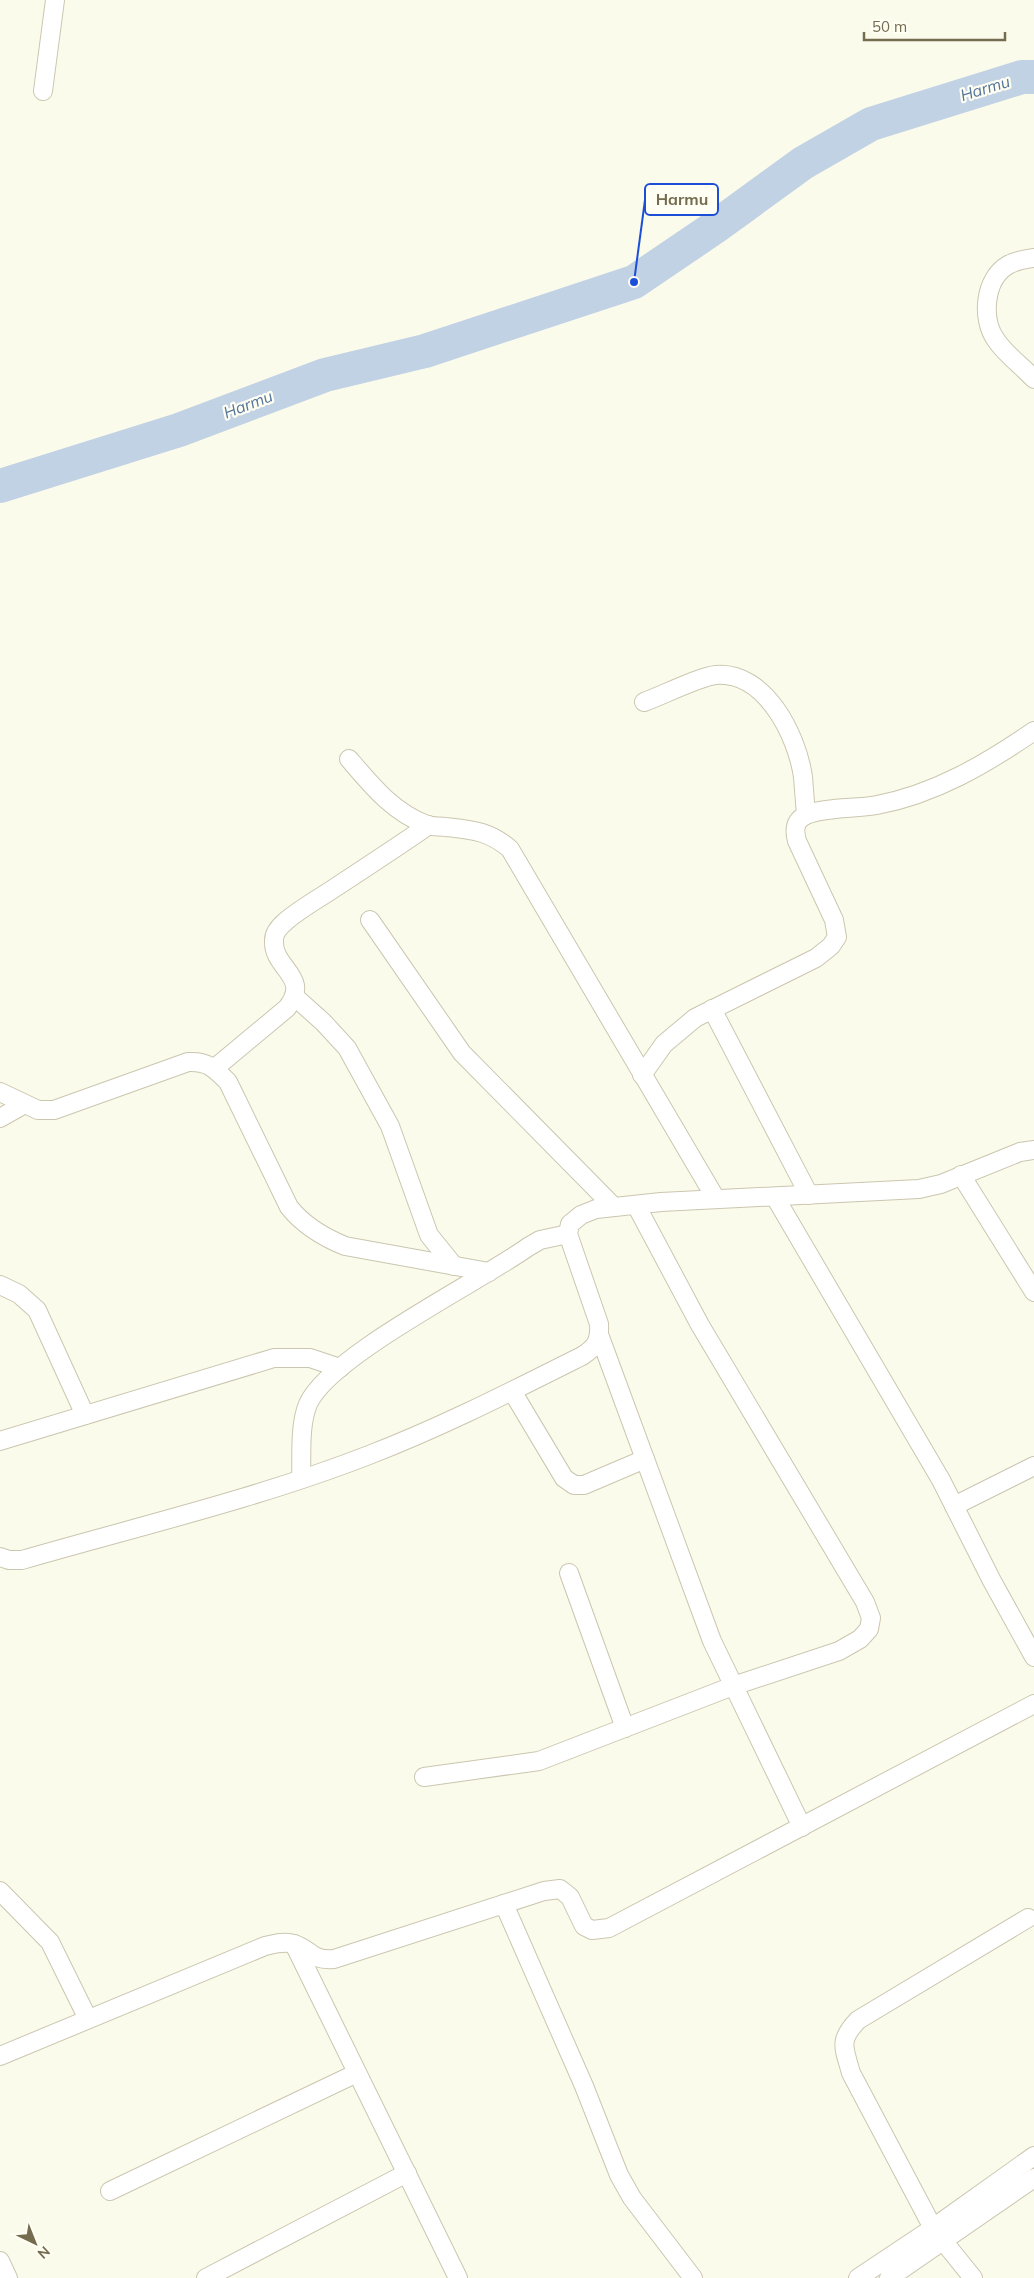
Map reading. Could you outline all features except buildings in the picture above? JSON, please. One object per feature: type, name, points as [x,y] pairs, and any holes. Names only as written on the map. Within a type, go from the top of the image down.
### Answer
[{"type":"street","points":[[43,91],[55,0]]},
{"type":"street","points":[[1034,258],[1009,264],[998,273],[990,285],[986,311],[989,327],[996,340],[1034,378]]},
{"type":"street","points":[[644,702],[714,675],[737,676],[758,687],[773,706],[796,751],[803,776],[806,815]]},
{"type":"street","points":[[642,1075],[664,1044],[695,1018],[816,958],[831,946],[837,937],[834,920],[797,841],[794,829],[798,821],[806,815],[878,805],[928,790],[973,771],[1034,731]]},
{"type":"street","points":[[349,759],[385,800],[404,814],[429,825],[475,830],[496,837],[510,849],[716,1200]]},
{"type":"street","points":[[215,1068],[286,1008],[295,997],[296,988],[293,979],[277,954],[274,941],[277,930],[301,911],[429,825]]},
{"type":"street","points":[[370,920],[462,1053],[614,1207]]},
{"type":"street","points":[[295,997],[348,1048],[390,1126],[429,1235],[454,1266]]},
{"type":"street","points":[[712,1009],[808,1195]]},
{"type":"street","points":[[0,1092],[23,1105],[38,1110],[54,1110],[188,1062],[201,1061],[215,1068],[228,1082],[289,1207],[299,1220],[326,1239],[345,1246],[488,1272]]},
{"type":"street","points":[[0,1118],[23,1105]]},
{"type":"street","points":[[802,1827],[712,1641],[600,1338],[599,1324],[568,1234],[570,1224],[581,1215],[596,1209],[614,1207],[919,1189],[962,1176],[1020,1152],[1034,1150]]},
{"type":"street","points":[[962,1176],[1034,1292]]},
{"type":"street","points":[[776,1196],[954,1506],[1034,1657]]},
{"type":"street","points":[[424,1777],[539,1761],[733,1686],[838,1651],[860,1639],[869,1629],[871,1618],[865,1602],[700,1325],[636,1205]]},
{"type":"street","points":[[301,1479],[304,1415],[309,1402],[320,1387],[340,1368],[380,1339],[540,1240],[568,1234]]},
{"type":"street","points":[[0,1284],[19,1294],[37,1310],[85,1415]]},
{"type":"street","points":[[0,1558],[22,1560],[301,1479],[402,1442],[582,1356],[594,1348],[600,1338]]},
{"type":"street","points":[[0,1441],[274,1358],[310,1358],[340,1368]]},
{"type":"street","points":[[512,1391],[564,1478],[574,1486],[584,1485],[645,1459]]},
{"type":"street","points":[[954,1506],[1034,1466]]},
{"type":"street","points":[[569,1573],[625,1728]]},
{"type":"street","points":[[0,2056],[265,1946],[284,1943],[294,1944],[321,1960],[334,1959],[544,1891],[560,1889],[570,1897],[584,1926],[592,1930],[609,1928],[1034,1704]]},
{"type":"street","points":[[0,1891],[50,1942],[88,2019]]},
{"type":"street","points":[[504,1904],[584,2086],[619,2175],[632,2198],[693,2278]]},
{"type":"street","points":[[933,2228],[851,2072],[844,2049],[846,2033],[858,2020],[1028,1918]]},
{"type":"street","points":[[294,1944],[458,2278]]},
{"type":"street","points":[[110,2192],[357,2073]]},
{"type":"street","points":[[858,2278],[933,2228],[1034,2156]]},
{"type":"street","points":[[206,2278],[407,2173]]},
{"type":"street","points":[[889,2278],[944,2242],[1034,2178]]},
{"type":"street","points":[[944,2242],[973,2278]]},
{"type":"street","points":[[0,2261],[8,2278]]},
{"type":"waterway","name":"Harmu","points":[[0,486],[179,430],[325,375],[425,351],[634,282],[715,227],[803,163],[871,124],[1022,77],[1034,77]]},
{"type":"place","name":"Harmu","points":[[634,282]]}]
